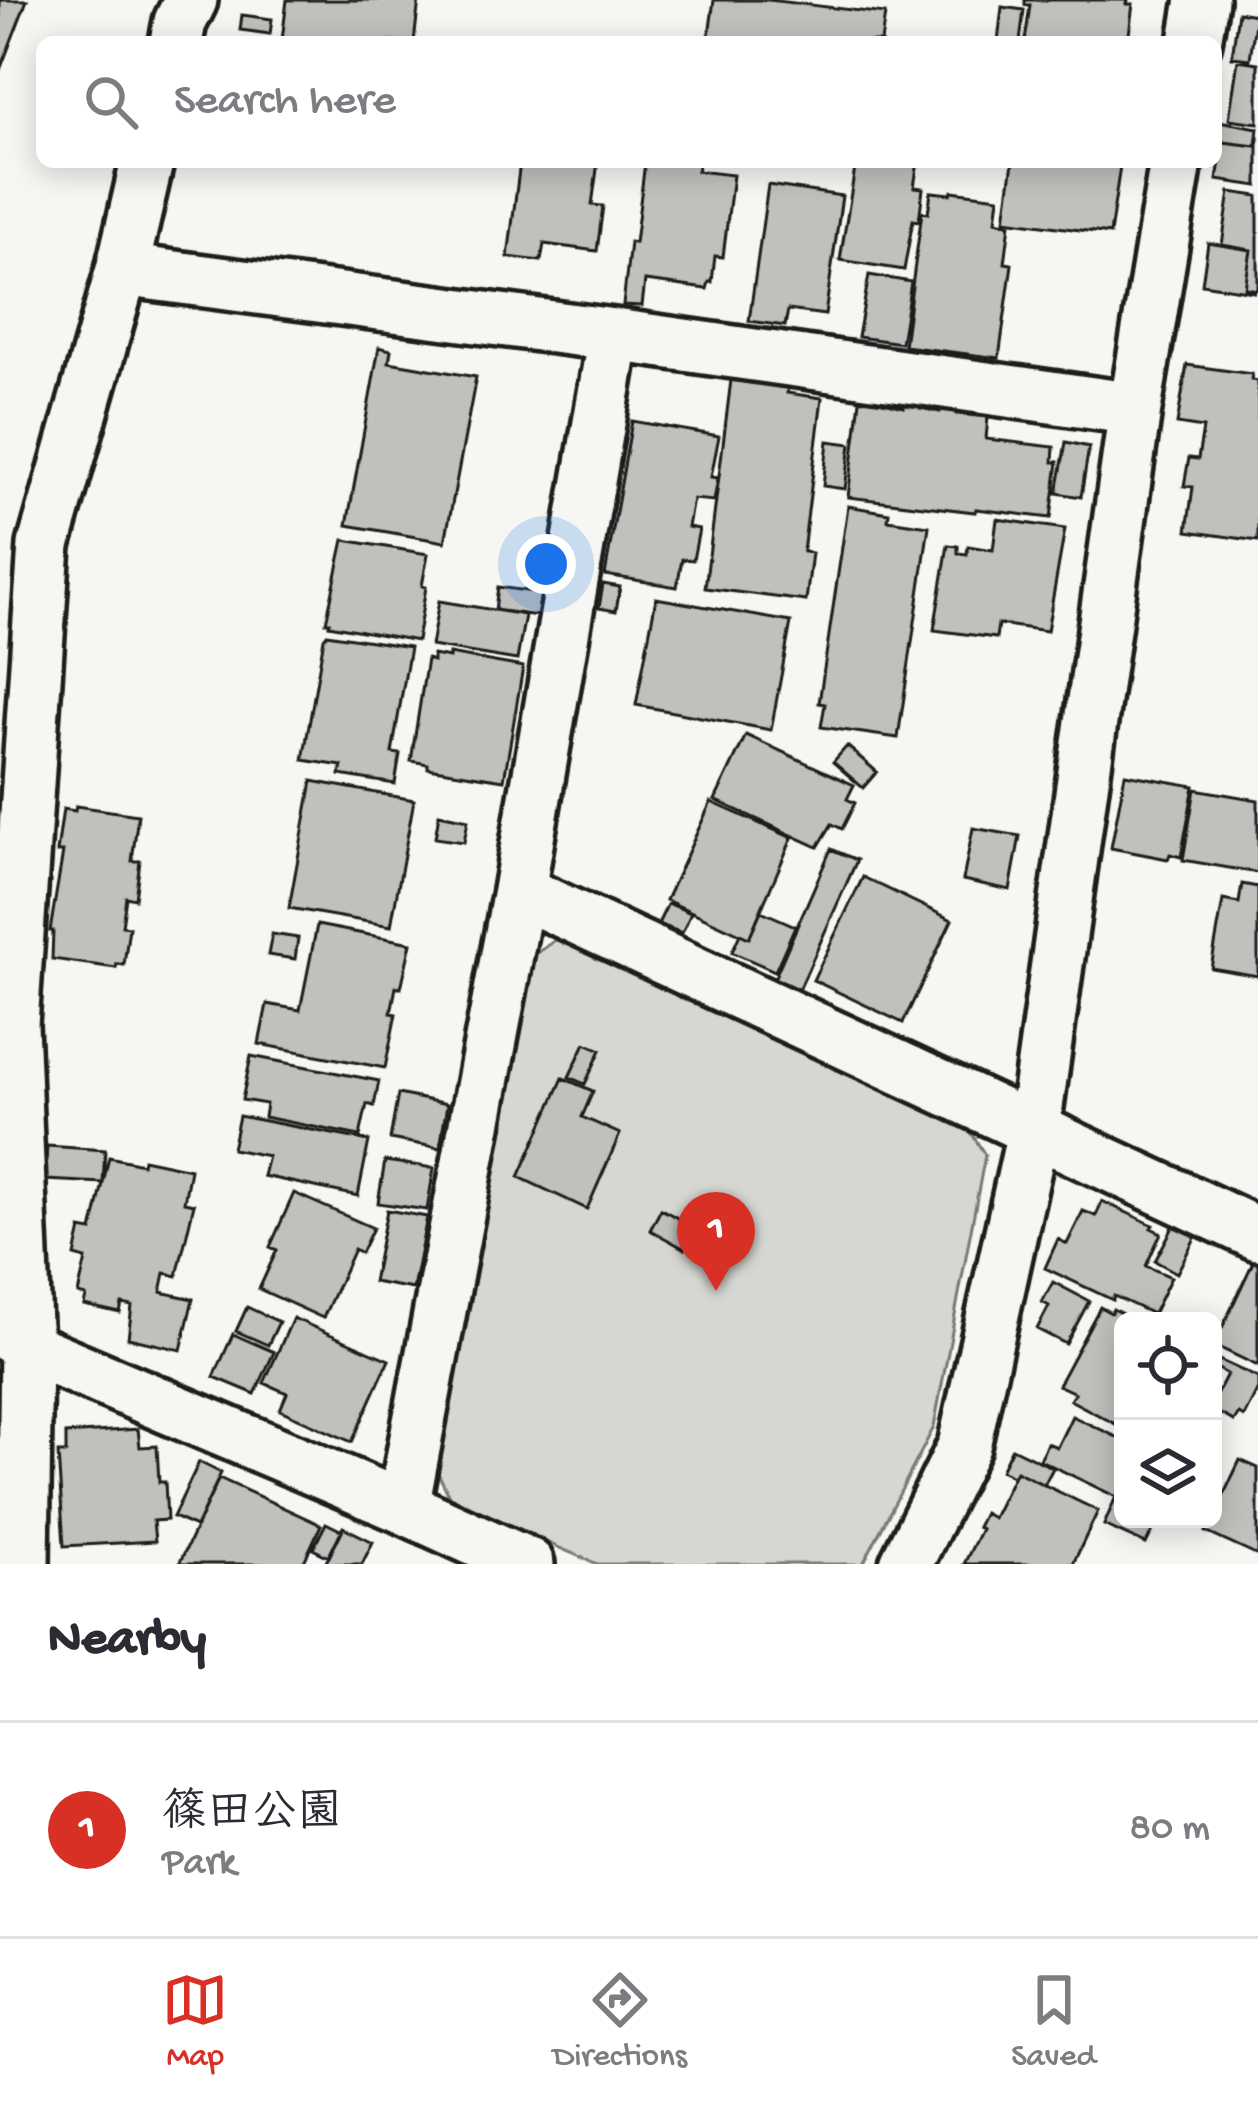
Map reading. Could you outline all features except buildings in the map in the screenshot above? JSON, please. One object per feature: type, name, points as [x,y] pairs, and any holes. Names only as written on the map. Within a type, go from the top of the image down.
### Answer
[{"type":"street","points":[[177,36],[190,0]]},
{"type":"street","points":[[1196,36],[1202,0]]},
{"type":"street","points":[[23,1564],[13,1338],[12,1024],[44,545],[122,270],[146,168]]},
{"type":"street","points":[[906,1564],[964,1446],[1034,1128],[1135,409],[1175,168]]},
{"type":"street","points":[[122,270],[1135,409]]},
{"type":"street","points":[[403,1507],[520,891],[614,334]]},
{"type":"street","points":[[520,891],[1258,1234]]},
{"type":"street","points":[[13,1338],[528,1564]]},
{"type":"shaded area","points":[[558,938],[969,1129],[985,1155],[934,1427],[863,1564],[597,1564],[452,1502],[438,1473],[534,955]]},
{"type":"place","name":"篠田公園","points":[[716,1291]]}]
